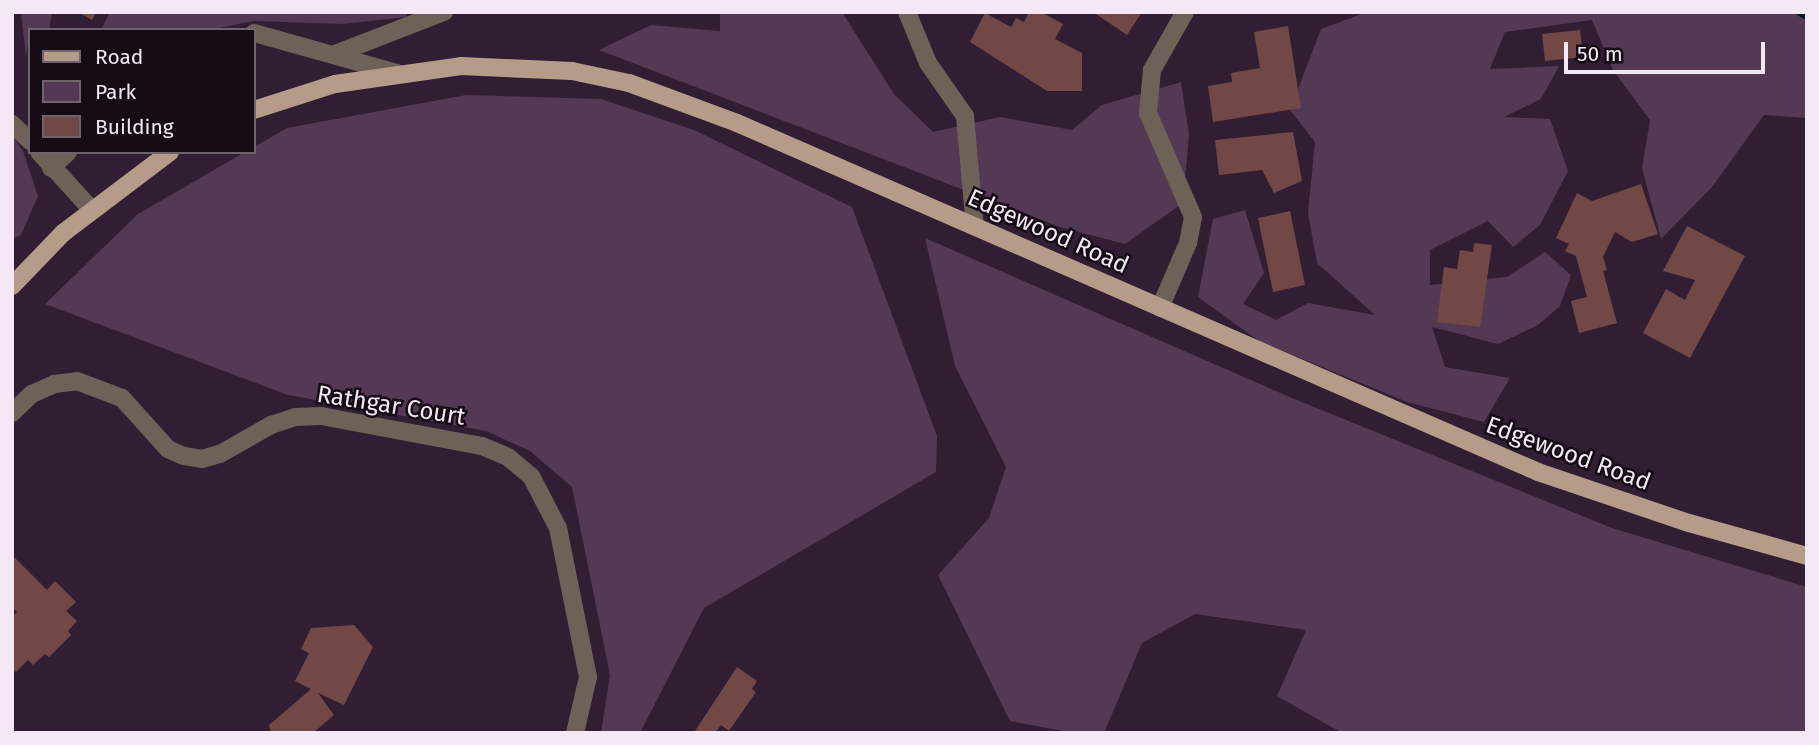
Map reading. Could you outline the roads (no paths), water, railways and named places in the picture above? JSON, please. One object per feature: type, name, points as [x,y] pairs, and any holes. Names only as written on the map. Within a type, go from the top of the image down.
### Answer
[{"type":"main road","name":"Edgewood Road","points":[[256,109],[335,84],[397,73],[517,66],[572,71],[629,83],[737,122],[1538,472],[1689,523],[1807,555]]},
{"type":"main road","points":[[12,286],[91,209],[167,154]]},
{"type":"street","points":[[335,54],[444,12]]},
{"type":"street","points":[[907,12],[928,63],[965,116],[975,227]]},
{"type":"street","points":[[1160,308],[1188,243],[1193,217],[1148,113],[1152,70],[1185,12]]},
{"type":"street","points":[[256,34],[397,73]]},
{"type":"street","points":[[12,124],[28,139]]},
{"type":"street","points":[[40,154],[91,209]]},
{"type":"street","points":[[51,168],[66,154]]},
{"type":"street","name":"Rathgar Court","points":[[12,413],[32,394],[54,384],[77,381],[122,398],[168,449],[184,456],[202,459],[220,454],[271,425],[295,417],[321,416],[482,446],[508,457],[531,476],[558,528],[588,677],[575,733]]},
{"type":"waterway","points":[[1800,12],[1807,16]]}]
